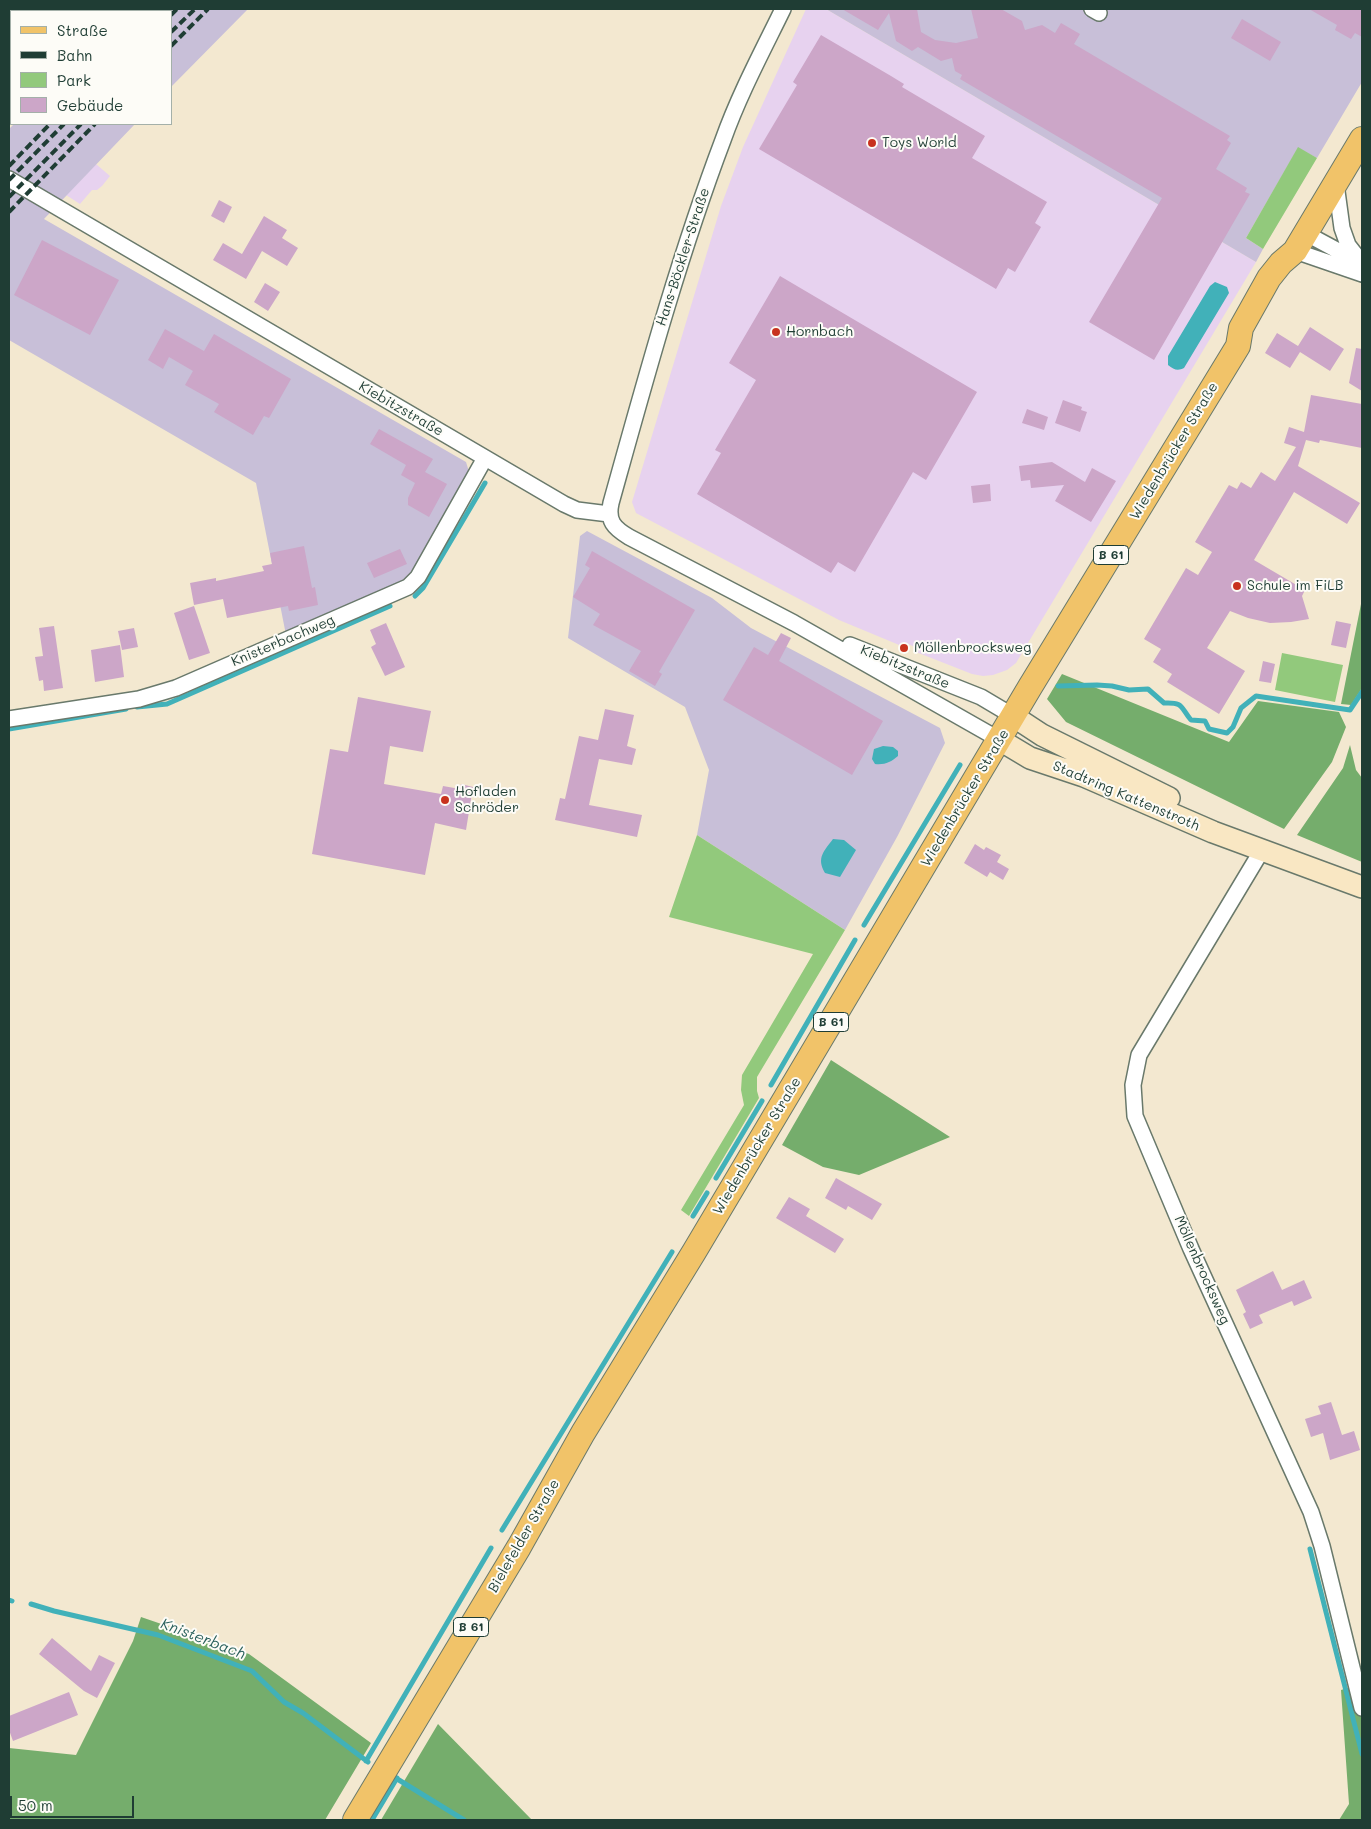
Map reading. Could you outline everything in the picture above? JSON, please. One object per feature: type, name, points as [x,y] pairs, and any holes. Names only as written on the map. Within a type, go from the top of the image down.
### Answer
[{"type":"main road","name":"Wiedenbrücker Straße","points":[[694,1252],[1013,716],[1238,346],[1241,328],[1270,278],[1300,242],[1362,139]]},
{"type":"main road","name":"Stadtring Kattenstroth","points":[[1013,716],[1042,735],[1216,822],[1258,849]]},
{"type":"main road","name":"Stadtring Kattenstroth","points":[[1000,740],[1030,758],[1084,776],[1213,832],[1362,887]]},
{"type":"main road","name":"Bielefelder Straße","points":[[356,1820],[519,1547],[583,1433],[694,1252]]},
{"type":"street","name":"Hans-Böckler-Straße","points":[[609,514],[674,280],[700,202],[723,138],[783,9]]},
{"type":"street","name":"Kiebitzstraße","points":[[9,179],[485,458],[577,510],[609,514],[610,521],[616,529],[628,537],[794,623],[1000,740]]},
{"type":"street","points":[[1336,184],[1342,228],[1348,245],[1362,264]]},
{"type":"street","points":[[1300,242],[1362,264]]},
{"type":"street","points":[[1300,242],[1362,274]]},
{"type":"street","name":"Knisterbachweg","points":[[9,719],[139,699],[158,694],[176,688],[408,587],[418,577],[485,458]]},
{"type":"street","name":"Kiebitzstraße","points":[[794,623],[981,697],[1013,716]]},
{"type":"street","name":"Möllenbrocksweg","points":[[1258,849],[1139,1055],[1133,1084],[1136,1116],[1192,1249],[1311,1512],[1322,1546],[1362,1708]]},
{"type":"shaded area","points":[[248,9],[172,86],[172,10],[132,10]]},
{"type":"shaded area","points":[[806,9],[826,9],[1256,262],[1016,663],[1007,670],[993,675],[972,674],[916,652],[917,648],[906,643],[904,647],[839,620],[636,513],[632,502],[721,206],[743,147]]},
{"type":"shaded area","points":[[826,9],[1362,9],[1362,82],[1317,158],[1298,148],[1246,238],[1263,249],[1256,262]]},
{"type":"shaded area","points":[[13,125],[134,125],[44,219],[466,462],[470,475],[414,574],[406,582],[286,635],[256,483],[9,340],[9,129]]},
{"type":"shaded area","points":[[96,164],[110,176],[102,186],[97,190],[92,190],[80,204],[66,195]]},
{"type":"shaded area","points":[[587,531],[712,598],[751,628],[940,728],[945,743],[897,837],[845,930],[697,835],[709,770],[685,707],[568,638],[580,536]]},
{"type":"green space","points":[[1298,147],[1317,158],[1263,249],[1246,238]]},
{"type":"green space","points":[[1361,604],[1362,688],[1351,705],[1341,704]]},
{"type":"green space","points":[[1282,653],[1343,665],[1335,702],[1275,690]]},
{"type":"green space","points":[[1062,674],[1229,742],[1258,701],[1339,712],[1346,727],[1332,762],[1284,829],[1066,722],[1047,699]]},
{"type":"green space","points":[[1350,745],[1356,770],[1362,778],[1362,862],[1297,835],[1343,768]]},
{"type":"green space","points":[[697,835],[845,930],[757,1077],[759,1098],[689,1216],[681,1210],[744,1105],[741,1090],[742,1075],[813,954],[669,917]]},
{"type":"green space","points":[[831,1060],[950,1137],[859,1175],[823,1167],[782,1145]]},
{"type":"green space","points":[[141,1617],[249,1654],[371,1743],[325,1820],[9,1820],[9,1748],[76,1755],[133,1641]]},
{"type":"green space","points":[[1354,1686],[1362,1720],[1362,1820],[1339,1820],[1349,1804],[1341,1690]]},
{"type":"green space","points":[[438,1724],[532,1820],[381,1820]]},
{"type":"water","points":[[1215,282],[1227,287],[1229,293],[1184,368],[1174,369],[1168,365],[1168,356],[1210,286]]},
{"type":"water","points":[[883,746],[893,747],[898,751],[898,756],[888,763],[875,764],[872,759],[874,749]]},
{"type":"water","points":[[833,839],[844,840],[856,850],[840,877],[825,873],[821,863],[822,855]]},
{"type":"building","points":[[842,9],[917,9],[921,32],[935,40],[956,43],[978,38],[971,9],[1001,9],[1022,21],[1025,30],[1042,25],[1055,33],[1061,23],[1080,34],[1074,44],[1230,136],[1227,140],[1231,143],[1216,169],[1247,188],[1245,192],[1250,194],[1154,360],[1089,322],[1162,198],[960,79],[962,75],[955,71],[952,58],[941,61],[918,47],[912,51],[896,41],[889,13],[878,30]]},
{"type":"building","points":[[1309,9],[1362,9],[1362,37],[1355,33],[1351,39],[1335,30],[1337,25]]},
{"type":"building","points":[[1242,19],[1281,42],[1270,61],[1231,38]]},
{"type":"building","name":"Toys World","points":[[821,35],[904,84],[902,87],[985,136],[972,158],[1047,202],[1035,223],[1041,227],[1015,272],[1008,268],[996,289],[759,149],[797,85],[793,82]]},
{"type":"building","points":[[219,200],[232,207],[224,223],[211,216]]},
{"type":"building","points":[[264,216],[287,230],[282,238],[298,248],[287,266],[262,251],[246,279],[213,260],[223,243],[242,254]]},
{"type":"building","points":[[42,240],[119,280],[90,335],[14,295]]},
{"type":"building","points":[[780,276],[977,392],[926,480],[913,472],[855,572],[838,562],[831,573],[697,494],[721,453],[715,450],[756,380],[729,363]]},
{"type":"building","points":[[265,283],[280,292],[268,311],[254,302]]},
{"type":"building","points":[[1310,327],[1344,349],[1330,371],[1300,352],[1290,368],[1265,353],[1277,333],[1298,346]]},
{"type":"building","points":[[165,329],[204,351],[214,334],[291,379],[269,418],[264,416],[253,435],[214,412],[219,404],[185,385],[193,371],[169,357],[163,369],[148,360]]},
{"type":"building","points":[[1356,348],[1362,349],[1362,391],[1349,383]]},
{"type":"building","name":"Schule im FiLB","points":[[1311,395],[1362,404],[1362,448],[1320,440],[1319,443],[1306,440],[1298,466],[1360,503],[1347,524],[1294,492],[1254,560],[1305,590],[1302,596],[1309,619],[1270,623],[1248,618],[1230,611],[1207,648],[1245,671],[1219,714],[1167,682],[1172,674],[1153,662],[1161,649],[1144,639],[1186,568],[1198,575],[1212,552],[1195,542],[1229,485],[1237,489],[1241,482],[1251,488],[1261,472],[1275,481],[1296,447],[1284,443],[1289,427],[1304,432]]},
{"type":"building","points":[[1063,400],[1082,407],[1081,410],[1087,412],[1080,432],[1055,423]]},
{"type":"building","points":[[1027,409],[1048,417],[1044,430],[1022,423]]},
{"type":"building","points":[[379,429],[433,459],[425,472],[447,484],[429,517],[408,505],[408,498],[415,483],[401,475],[406,465],[370,444]]},
{"type":"building","points":[[1052,462],[1085,482],[1092,468],[1116,481],[1091,522],[1055,501],[1064,485],[1031,488],[1030,480],[1021,481],[1019,466]]},
{"type":"building","points":[[990,484],[991,501],[973,503],[971,486]]},
{"type":"building","points":[[304,546],[312,588],[315,587],[318,605],[289,611],[288,606],[227,618],[223,599],[194,605],[190,583],[216,578],[216,581],[264,571],[262,566],[272,564],[270,553]]},
{"type":"building","points":[[400,549],[407,564],[374,578],[367,563]]},
{"type":"building","points":[[592,551],[695,610],[659,672],[662,674],[655,686],[629,671],[641,651],[593,625],[600,614],[573,597],[590,568],[585,565]]},
{"type":"building","points":[[194,606],[210,653],[189,660],[174,613]]},
{"type":"building","points":[[1336,621],[1351,624],[1346,648],[1331,645]]},
{"type":"building","points":[[386,623],[405,667],[385,676],[371,647],[376,644],[370,630]]},
{"type":"building","points":[[54,626],[63,688],[44,691],[43,680],[39,681],[35,657],[43,656],[39,628]]},
{"type":"building","points":[[134,628],[138,647],[122,650],[118,631]]},
{"type":"building","points":[[781,633],[791,638],[779,661],[883,721],[852,775],[723,700],[754,647],[768,655]]},
{"type":"building","points":[[120,645],[124,677],[95,682],[91,650]]},
{"type":"building","points":[[1263,661],[1275,664],[1271,683],[1259,681]]},
{"type":"building","points":[[358,697],[431,711],[423,752],[390,746],[384,784],[441,794],[443,786],[460,789],[461,784],[473,787],[466,830],[435,823],[425,875],[312,854],[330,749],[348,752]]},
{"type":"building","points":[[605,709],[634,715],[627,746],[636,749],[632,765],[599,759],[589,805],[642,815],[637,837],[555,820],[560,798],[565,799],[579,736],[598,740]]},
{"type":"building","points":[[975,844],[984,850],[986,847],[1001,855],[997,862],[1009,869],[1003,880],[990,872],[987,877],[964,863]]},
{"type":"building","points":[[836,1178],[882,1204],[872,1220],[848,1206],[846,1210],[825,1198]]},
{"type":"building","points":[[789,1197],[810,1209],[806,1216],[844,1239],[835,1253],[776,1218]]},
{"type":"building","points":[[1273,1271],[1282,1290],[1304,1280],[1312,1298],[1294,1306],[1292,1301],[1259,1315],[1263,1323],[1250,1329],[1243,1314],[1246,1312],[1236,1290]]},
{"type":"building","points":[[1331,1402],[1342,1435],[1354,1431],[1360,1450],[1330,1460],[1323,1433],[1311,1437],[1305,1419],[1321,1414],[1318,1406]]},
{"type":"building","points":[[52,1638],[91,1671],[99,1655],[115,1663],[97,1698],[84,1691],[39,1654]]},
{"type":"building","points":[[69,1692],[78,1715],[13,1741],[9,1730],[9,1716]]},
{"type":"waterway","points":[[415,596],[423,588],[485,483]]},
{"type":"waterway","points":[[137,707],[167,704],[390,606]]},
{"type":"waterway","points":[[1058,686],[1097,685],[1129,690],[1148,689],[1164,703],[1175,703],[1181,706],[1191,720],[1205,721],[1209,729],[1227,733],[1233,727],[1241,708],[1256,696],[1350,710],[1362,692]]},
{"type":"waterway","points":[[9,729],[126,709]]},
{"type":"waterway","points":[[864,925],[960,765]]},
{"type":"waterway","points":[[771,1085],[855,940]]},
{"type":"waterway","points":[[716,1178],[762,1101]]},
{"type":"waterway","points":[[693,1216],[707,1193]]},
{"type":"waterway","points":[[502,1530],[672,1252]]},
{"type":"waterway","points":[[366,1761],[491,1548]]},
{"type":"waterway","points":[[1310,1549],[1362,1754]]},
{"type":"waterway","name":"Knisterbach","points":[[31,1604],[158,1635],[252,1671],[284,1702],[303,1713],[368,1762]]},
{"type":"waterway","name":"Knisterbach","points":[[394,1777],[464,1820]]},
{"type":"waterway","points":[[372,1820],[397,1778]]},
{"type":"railway","points":[[172,14],[177,9]]},
{"type":"railway","points":[[172,31],[195,9]]},
{"type":"railway","points":[[172,45],[208,9]]},
{"type":"railway","points":[[9,166],[49,125]]},
{"type":"railway","points":[[9,180],[63,125]]},
{"type":"railway","points":[[9,197],[80,125]]},
{"type":"railway","points":[[9,212],[94,125]]},
{"type":"place","name":"Toys World","points":[[872,143]]},
{"type":"place","name":"Hornbach","points":[[776,332]]},
{"type":"place","name":"Schule im FiLB","points":[[1237,586]]},
{"type":"place","name":"Möllenbrocksweg","points":[[904,648]]},
{"type":"place","name":"Hofladen Schröder","points":[[445,800]]}]
